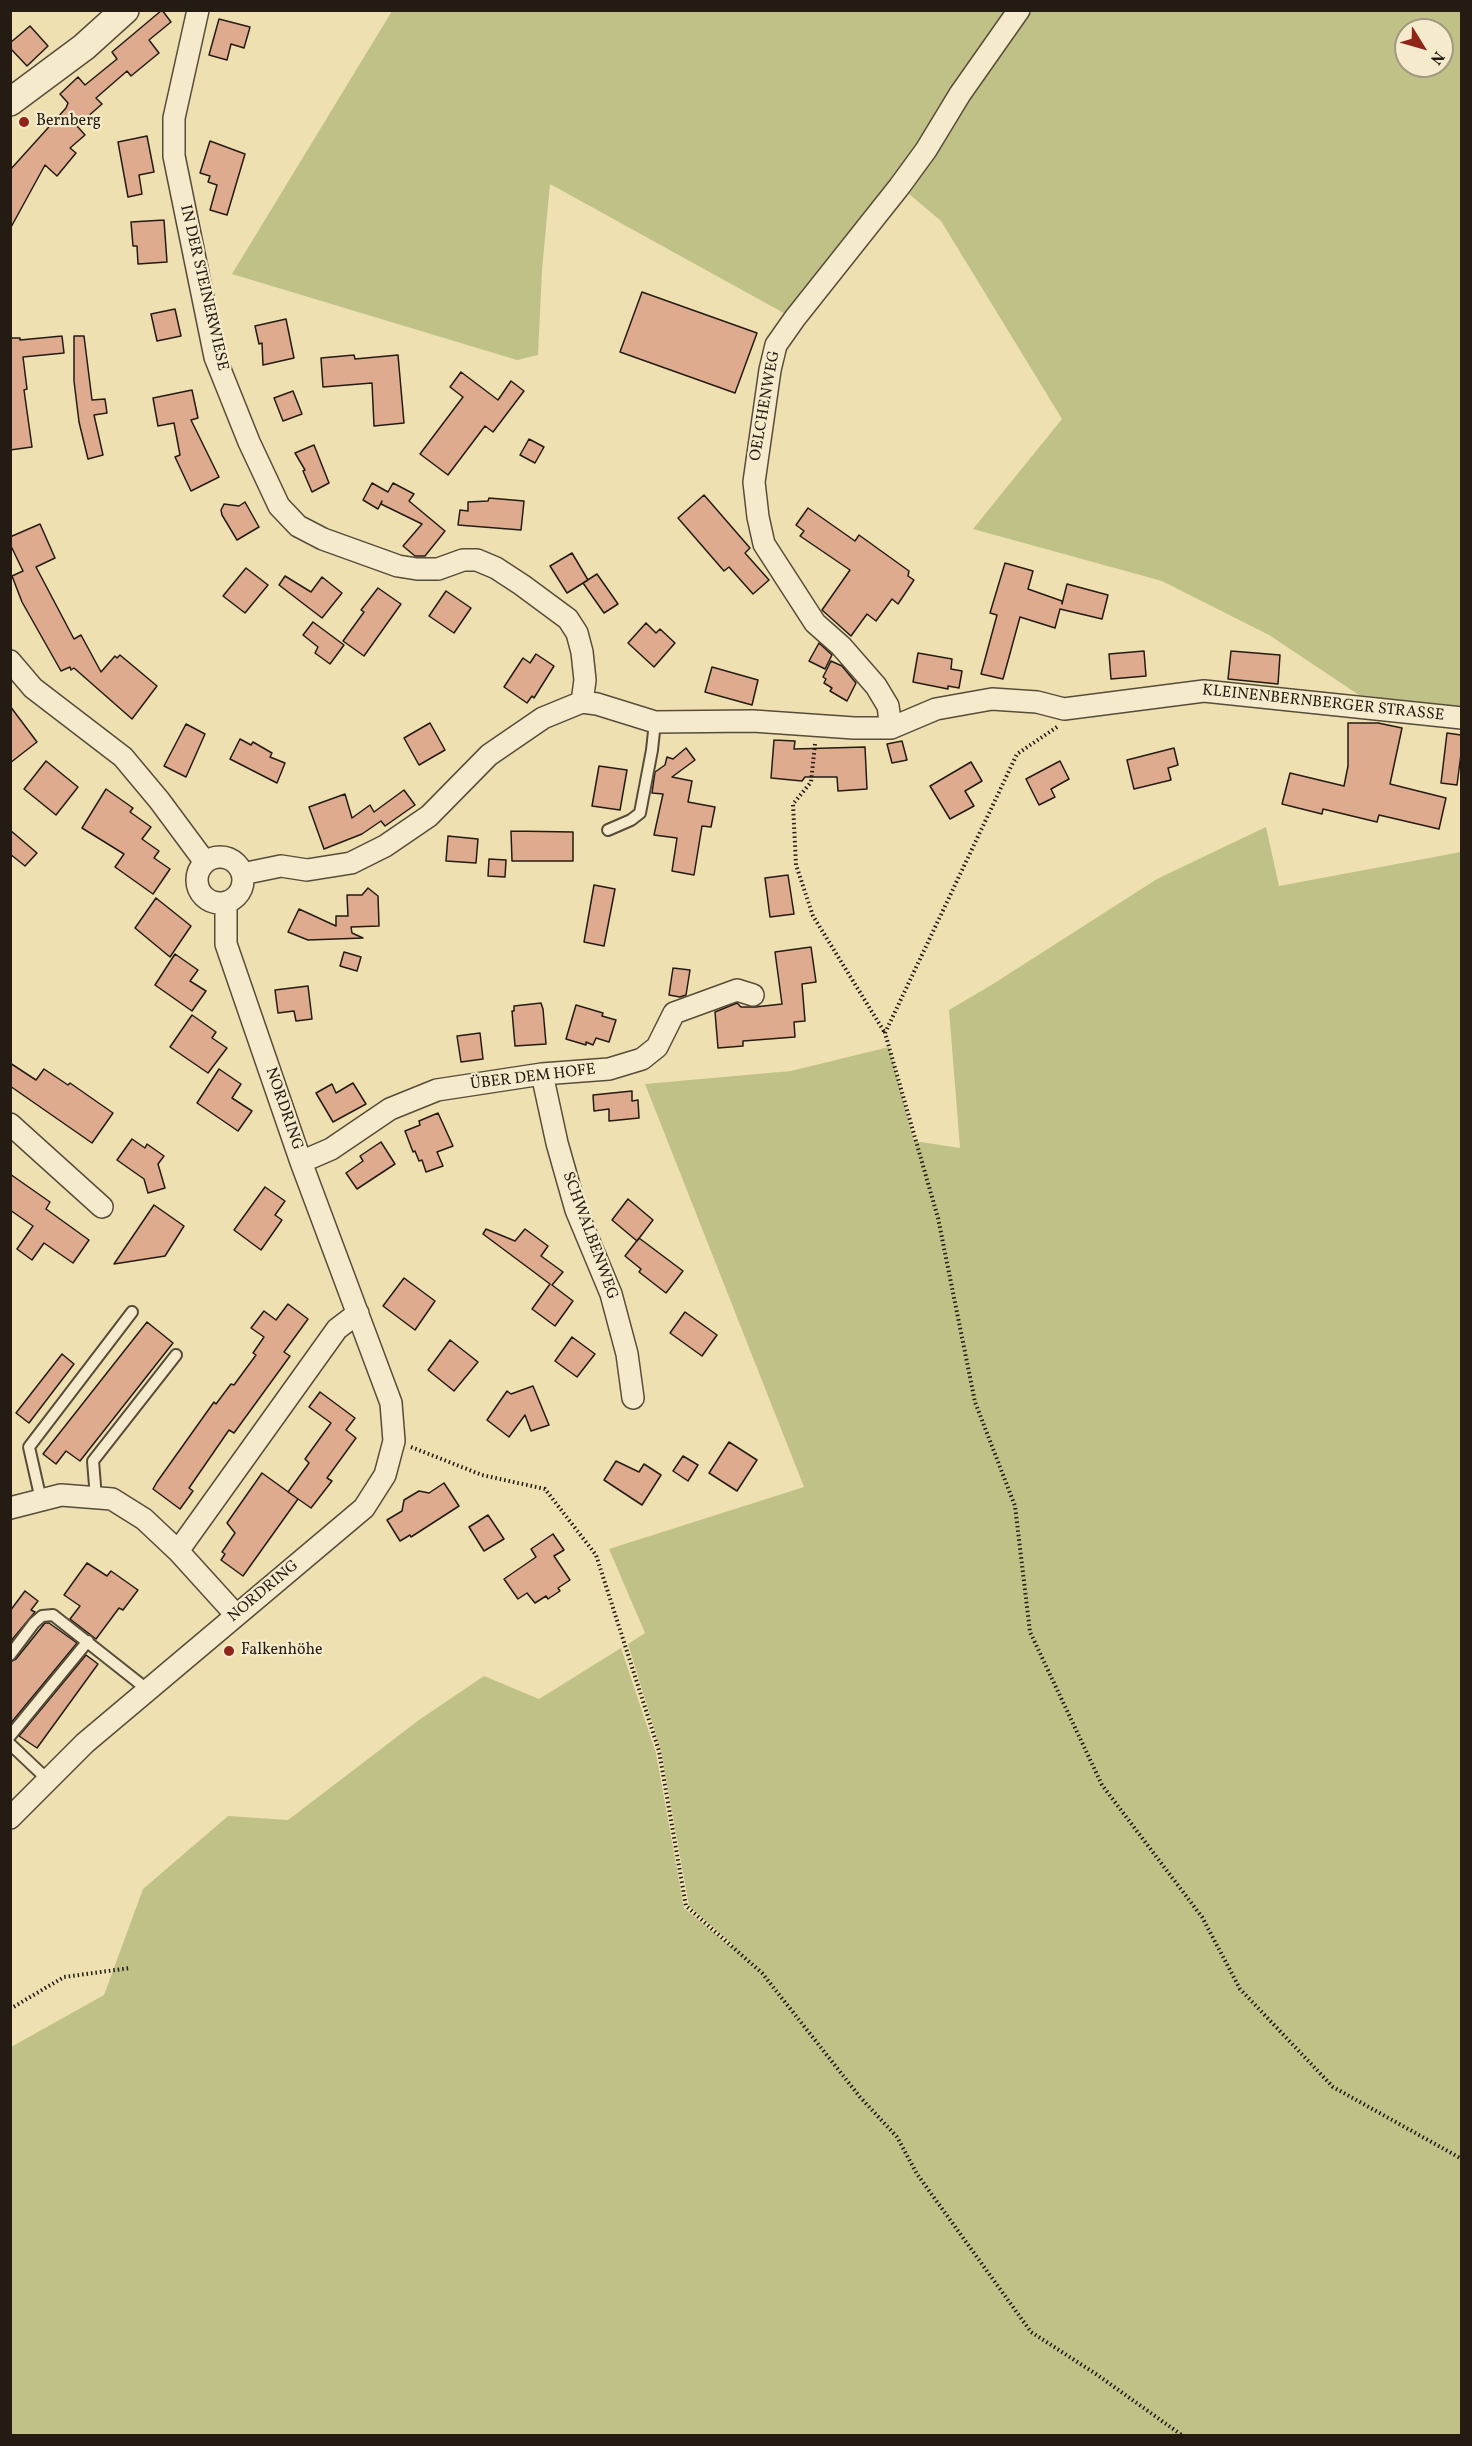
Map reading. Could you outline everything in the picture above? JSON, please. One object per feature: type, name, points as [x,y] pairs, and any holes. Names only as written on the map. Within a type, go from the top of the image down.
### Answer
[{"type":"street","points":[[10,102],[84,47],[125,10]]},
{"type":"street","name":"IN DER STEINERWIESE","points":[[198,10],[174,118],[174,156],[215,357],[249,442],[279,506],[298,526],[323,539],[398,566],[417,569],[438,568],[462,561],[477,560],[496,568],[568,619],[577,633],[585,680],[582,702]]},
{"type":"street","name":"OELCHENWEG","points":[[891,728],[888,706],[876,686],[841,646],[815,623],[764,544],[754,482],[770,370],[776,345],[782,336],[926,150],[960,94],[1019,10]]},
{"type":"street","points":[[10,661],[33,688],[123,757],[159,800],[205,862]]},
{"type":"street","name":"KLEINENBERNBERGER STRASSE","points":[[582,702],[597,704],[655,722],[753,721],[891,728],[936,709],[992,699],[1037,702],[1064,710],[1203,691],[1461,718]]},
{"type":"street","points":[[242,874],[281,866],[307,870],[324,869],[351,863],[385,846],[429,816],[489,755],[543,718],[582,702]]},
{"type":"street","points":[[215,857],[227,857],[237,864],[242,874],[240,891],[226,902],[211,901],[200,890],[197,875],[205,862],[215,857]]},
{"type":"street","name":"NORDRING","points":[[10,1818],[85,1743],[364,1508],[385,1475],[394,1441],[392,1403],[301,1162],[226,944],[226,902]]},
{"type":"street","name":"ÜBER DEM HOFE","points":[[301,1162],[331,1149],[390,1109],[436,1090],[542,1074],[609,1069],[642,1059],[657,1047],[674,1013],[737,990],[753,995]]},
{"type":"street","name":"SCHWALBENWEG","points":[[542,1074],[557,1143],[576,1210],[614,1304],[627,1354],[633,1398]]},
{"type":"street","points":[[10,1124],[102,1207]]},
{"type":"street","points":[[178,1551],[337,1329],[358,1312]]},
{"type":"street","points":[[10,1508],[61,1495],[112,1499],[144,1519],[178,1551],[236,1615]]},
{"type":"lane","points":[[608,830],[632,820],[640,813],[655,722]]},
{"type":"lane","points":[[41,1500],[29,1447],[132,1312]]},
{"type":"lane","points":[[96,1498],[93,1461],[176,1355]]},
{"type":"lane","points":[[10,1655],[34,1623],[42,1616],[53,1615],[148,1690]]},
{"type":"lane","points":[[10,1736],[88,1641]]},
{"type":"lane","points":[[10,1744],[48,1780]]},
{"type":"path","points":[[885,1033],[1017,754],[1057,727],[1064,710]]},
{"type":"path","points":[[817,726],[810,782],[793,804],[796,865],[813,916],[885,1033],[938,1218],[975,1402],[1014,1506],[1030,1632],[1102,1785],[1202,1917],[1240,1989],[1333,2088],[1461,2159]]},
{"type":"path","points":[[394,1441],[482,1475],[545,1489],[596,1555],[659,1751],[686,1906],[762,1973],[860,2097],[897,2137],[917,2174],[1031,2332],[1096,2374],[1183,2436]]},
{"type":"path","points":[[10,2009],[64,1977],[130,1968]]},
{"type":"green space","points":[[392,11],[1016,11],[791,317],[550,184],[542,270],[538,355],[517,360],[232,274]]},
{"type":"green space","points":[[1022,11],[1461,11],[1461,707],[1359,695],[1269,635],[1162,581],[973,529],[1062,419],[941,221],[902,188]]},
{"type":"green space","points":[[1266,827],[1279,886],[1461,852],[1461,2435],[11,2435],[11,2047],[104,1995],[143,1889],[228,1816],[288,1820],[419,1720],[484,1676],[539,1699],[621,1648],[656,1753],[684,1908],[731,1947],[733,1945],[689,1906],[661,1751],[628,1644],[645,1633],[609,1549],[804,1487],[645,1084],[791,1071],[889,1047],[914,1141],[960,1148],[949,1010],[1157,879]]},
{"type":"building","points":[[162,10],[171,22],[149,40],[159,53],[131,76],[127,71],[96,98],[102,104],[77,126],[85,135],[70,148],[76,153],[57,176],[45,165],[10,229],[10,170],[66,108],[68,103],[60,94],[78,77],[85,85],[117,59],[112,52]]},
{"type":"building","points":[[219,19],[250,27],[244,48],[231,44],[227,60],[209,55]]},
{"type":"building","points":[[30,26],[48,46],[27,66],[10,48],[10,43]]},
{"type":"building","points":[[147,136],[154,172],[139,175],[142,194],[128,197],[118,142]]},
{"type":"building","points":[[210,141],[245,154],[227,215],[210,210],[217,185],[208,182],[210,176],[200,173]]},
{"type":"building","points":[[164,220],[167,262],[138,264],[137,246],[133,246],[131,222]]},
{"type":"building","points":[[642,292],[757,333],[735,393],[620,352]]},
{"type":"building","points":[[175,309],[181,336],[157,341],[151,314]]},
{"type":"building","points":[[286,319],[294,358],[263,365],[262,343],[259,344],[255,326]]},
{"type":"building","points":[[62,336],[64,353],[23,357],[27,389],[24,390],[32,447],[10,450],[10,338],[20,338],[20,340]]},
{"type":"building","points":[[74,336],[84,336],[92,400],[105,399],[107,413],[94,415],[103,455],[88,459],[79,422],[74,381]]},
{"type":"building","points":[[354,355],[355,359],[398,355],[404,423],[374,426],[372,383],[323,387],[321,358]]},
{"type":"building","points":[[461,372],[498,400],[511,381],[524,391],[493,432],[485,426],[448,475],[420,454],[463,397],[450,387]]},
{"type":"building","points":[[192,390],[198,418],[191,420],[219,477],[191,491],[175,457],[180,455],[174,423],[158,426],[153,398]]},
{"type":"building","points":[[293,391],[302,414],[283,421],[274,398]]},
{"type":"building","points":[[529,439],[544,447],[535,463],[520,455]]},
{"type":"building","points":[[314,445],[329,483],[312,492],[303,471],[305,470],[295,453]]},
{"type":"building","points":[[372,483],[388,492],[393,483],[414,494],[409,501],[445,531],[425,556],[415,556],[403,546],[422,524],[381,504],[382,501],[378,509],[363,500]]},
{"type":"building","points":[[704,495],[750,548],[745,553],[769,580],[753,594],[729,567],[724,571],[678,518]]},
{"type":"building","points":[[489,498],[524,501],[521,530],[458,525],[460,510],[468,511],[468,502],[488,501]]},
{"type":"building","points":[[245,502],[259,527],[237,540],[221,510],[224,504],[239,506]]},
{"type":"building","points":[[808,508],[855,541],[859,535],[909,571],[908,576],[914,580],[898,604],[892,599],[876,621],[867,614],[851,636],[822,610],[850,570],[800,536],[804,531],[796,525]]},
{"type":"building","points":[[40,524],[55,558],[36,567],[74,639],[81,635],[101,672],[115,656],[117,658],[120,655],[157,686],[132,719],[74,668],[71,670],[70,667],[61,671],[22,602],[12,576],[23,571],[10,544],[10,537]]},
{"type":"building","points":[[572,553],[588,580],[567,593],[550,566]]},
{"type":"building","points":[[1005,563],[1033,571],[1028,589],[1062,601],[1062,604],[1067,584],[1108,595],[1102,619],[1060,609],[1055,628],[1020,617],[1003,679],[981,674],[997,615],[990,613]]},
{"type":"building","points":[[246,568],[268,585],[245,613],[223,596]]},
{"type":"building","points":[[597,574],[618,604],[604,613],[583,583]]},
{"type":"building","points":[[285,576],[311,592],[322,577],[342,593],[322,618],[279,585]]},
{"type":"building","points":[[378,588],[401,604],[364,656],[343,641],[364,612],[361,610]]},
{"type":"building","points":[[446,591],[471,608],[454,633],[429,616]]},
{"type":"building","points":[[313,622],[344,645],[330,664],[315,653],[318,647],[303,635]]},
{"type":"building","points":[[646,623],[656,633],[660,629],[675,643],[654,667],[628,643]]},
{"type":"building","points":[[819,643],[832,655],[825,669],[809,661]]},
{"type":"building","points":[[1144,651],[1146,676],[1111,679],[1109,654]]},
{"type":"building","points":[[1231,651],[1280,655],[1278,684],[1228,679]]},
{"type":"building","points":[[918,653],[952,659],[951,669],[962,671],[959,688],[948,686],[948,689],[913,682]]},
{"type":"building","points":[[536,654],[554,666],[534,698],[532,696],[527,703],[504,687],[523,658],[530,663]]},
{"type":"building","points":[[831,661],[842,666],[856,683],[847,701],[830,691],[832,688],[824,683],[826,679],[823,677]]},
{"type":"building","points":[[712,667],[758,680],[752,705],[705,692]]},
{"type":"building","points":[[10,706],[37,742],[10,763]]},
{"type":"building","points":[[430,723],[445,750],[419,765],[404,738]]},
{"type":"building","points":[[1348,723],[1378,723],[1402,728],[1390,784],[1446,798],[1439,829],[1379,815],[1377,822],[1323,809],[1322,814],[1282,804],[1290,773],[1344,786],[1348,766]]},
{"type":"building","points":[[186,724],[205,734],[186,777],[164,766]]},
{"type":"building","points":[[1447,733],[1461,735],[1457,785],[1441,783]]},
{"type":"building","points":[[240,739],[251,745],[253,742],[272,753],[270,757],[285,763],[277,783],[230,759]]},
{"type":"building","points":[[774,740],[795,741],[794,749],[865,747],[867,789],[838,791],[837,777],[805,777],[802,781],[771,778]]},
{"type":"building","points":[[902,741],[907,760],[892,763],[887,744]]},
{"type":"building","points":[[686,748],[695,760],[672,777],[692,781],[688,802],[715,807],[711,827],[702,826],[694,875],[672,871],[677,838],[654,835],[663,794],[652,793],[655,772],[665,765],[667,757],[673,759]]},
{"type":"building","points":[[1174,748],[1178,765],[1168,768],[1171,780],[1134,789],[1127,760]]},
{"type":"building","points":[[46,761],[78,787],[56,815],[24,789]]},
{"type":"building","points":[[1060,761],[1069,779],[1051,789],[1055,797],[1039,805],[1026,779]]},
{"type":"building","points":[[971,762],[982,781],[965,791],[974,806],[950,819],[930,786]]},
{"type":"building","points":[[599,766],[627,770],[620,810],[592,806]]},
{"type":"building","points":[[106,789],[133,808],[130,812],[151,827],[142,839],[159,851],[154,858],[170,869],[153,894],[115,867],[124,854],[82,828]]},
{"type":"building","points":[[404,790],[415,805],[385,826],[381,821],[362,834],[324,849],[309,807],[345,794],[352,818],[370,805],[374,812]]},
{"type":"building","points":[[10,830],[37,853],[25,866],[10,854]]},
{"type":"building","points":[[511,831],[573,832],[573,861],[512,861]]},
{"type":"building","points":[[448,836],[478,839],[476,863],[446,861]]},
{"type":"building","points":[[489,859],[506,860],[505,877],[488,876]]},
{"type":"building","points":[[788,875],[794,914],[770,917],[765,878]]},
{"type":"building","points":[[594,885],[615,889],[604,946],[584,942]]},
{"type":"building","points":[[368,888],[378,896],[379,926],[351,927],[352,933],[363,938],[308,940],[288,932],[299,909],[336,926],[336,916],[348,916],[347,895],[362,895]]},
{"type":"building","points":[[156,898],[191,926],[170,957],[135,928]]},
{"type":"building","points":[[811,947],[816,982],[802,984],[805,1021],[794,1022],[795,1037],[743,1041],[743,1046],[718,1048],[715,1012],[737,1003],[741,1007],[782,1004],[775,952]]},
{"type":"building","points":[[344,952],[361,957],[357,971],[340,966]]},
{"type":"building","points":[[175,954],[198,970],[190,981],[206,991],[192,1011],[155,985]]},
{"type":"building","points":[[673,968],[690,970],[686,995],[680,997],[669,995]]},
{"type":"building","points":[[308,986],[312,1019],[296,1021],[294,1011],[278,1013],[275,990]]},
{"type":"building","points":[[541,1003],[546,1044],[515,1046],[512,1011],[514,1011],[514,1006]]},
{"type":"building","points":[[576,1005],[603,1013],[602,1016],[616,1020],[609,1042],[596,1038],[593,1045],[586,1042],[586,1045],[566,1039]]},
{"type":"building","points":[[192,1015],[216,1032],[212,1038],[227,1048],[208,1073],[170,1047]]},
{"type":"building","points":[[480,1033],[483,1059],[461,1062],[457,1036]]},
{"type":"building","points":[[10,1063],[36,1080],[44,1069],[68,1085],[70,1083],[113,1113],[92,1143],[10,1086]]},
{"type":"building","points":[[219,1069],[241,1084],[232,1098],[252,1111],[238,1131],[197,1103]]},
{"type":"building","points":[[353,1083],[366,1104],[333,1122],[316,1093],[332,1084],[336,1093]]},
{"type":"building","points":[[632,1091],[632,1101],[638,1100],[639,1118],[609,1121],[609,1109],[594,1111],[593,1095]]},
{"type":"building","points":[[438,1113],[453,1146],[437,1152],[443,1166],[426,1172],[422,1160],[419,1161],[415,1151],[413,1152],[405,1131],[420,1125],[419,1121]]},
{"type":"building","points":[[132,1139],[145,1148],[147,1144],[164,1156],[158,1164],[165,1188],[148,1193],[144,1179],[117,1160]]},
{"type":"building","points":[[381,1142],[395,1164],[357,1189],[346,1173],[363,1161],[360,1156]]},
{"type":"building","points":[[10,1174],[50,1202],[46,1209],[89,1240],[73,1263],[44,1243],[32,1260],[17,1249],[33,1226],[10,1210]]},
{"type":"building","points":[[265,1187],[285,1201],[275,1215],[282,1220],[261,1250],[234,1230]]},
{"type":"building","points":[[628,1199],[653,1220],[637,1241],[612,1220]]},
{"type":"building","points":[[154,1205],[184,1226],[165,1256],[114,1264]]},
{"type":"building","points":[[486,1229],[515,1241],[525,1229],[548,1246],[541,1256],[563,1272],[552,1285],[573,1301],[555,1326],[532,1309],[550,1284],[483,1234]]},
{"type":"building","points":[[639,1238],[683,1271],[666,1293],[639,1272],[641,1269],[625,1256]]},
{"type":"building","points":[[404,1278],[435,1301],[415,1330],[383,1306]]},
{"type":"building","points":[[288,1304],[308,1319],[284,1352],[290,1356],[234,1433],[229,1430],[189,1488],[193,1491],[180,1509],[153,1489],[214,1402],[216,1404],[231,1384],[234,1385],[256,1355],[253,1353],[264,1337],[251,1328],[264,1311],[276,1320]]},
{"type":"building","points":[[685,1312],[717,1335],[702,1356],[670,1333]]},
{"type":"building","points":[[147,1322],[173,1343],[80,1461],[66,1451],[56,1464],[43,1454]]},
{"type":"building","points":[[572,1337],[595,1354],[577,1377],[555,1361]]},
{"type":"building","points":[[450,1340],[478,1362],[454,1391],[428,1370]]},
{"type":"building","points":[[62,1354],[74,1364],[29,1423],[16,1413]]},
{"type":"building","points":[[533,1386],[549,1425],[531,1431],[525,1415],[509,1437],[487,1420],[507,1391],[511,1394]]},
{"type":"building","points":[[320,1392],[355,1418],[346,1430],[356,1438],[327,1478],[332,1481],[311,1508],[288,1492],[309,1463],[305,1459],[331,1423],[309,1407]]},
{"type":"building","points":[[729,1442],[757,1460],[737,1491],[709,1473]]},
{"type":"building","points":[[683,1456],[698,1465],[688,1481],[673,1471]]},
{"type":"building","points":[[616,1461],[639,1472],[644,1464],[661,1475],[642,1505],[604,1480]]},
{"type":"building","points":[[262,1473],[298,1499],[243,1576],[221,1560],[225,1554],[222,1552],[235,1533],[227,1523]]},
{"type":"building","points":[[444,1483],[459,1506],[411,1537],[410,1535],[400,1541],[387,1520],[402,1511],[404,1500],[419,1491],[429,1493]]},
{"type":"building","points":[[488,1515],[504,1539],[484,1551],[469,1527]]},
{"type":"building","points":[[553,1534],[564,1550],[554,1556],[570,1580],[548,1599],[546,1596],[535,1603],[527,1593],[518,1599],[504,1579],[536,1557],[531,1549]]},
{"type":"building","points":[[87,1563],[107,1576],[111,1571],[138,1590],[123,1610],[119,1608],[96,1639],[70,1619],[80,1606],[64,1595]]},
{"type":"building","points":[[25,1591],[38,1601],[31,1610],[35,1612],[10,1642],[10,1611]]},
{"type":"building","points":[[45,1623],[49,1623],[77,1643],[10,1724],[10,1662],[16,1659]]},
{"type":"building","points":[[86,1655],[98,1664],[37,1748],[19,1736]]},
{"type":"place","name":"Bernberg","points":[[24,122]]},
{"type":"place","name":"Falkenhöhe","points":[[229,1651]]}]
